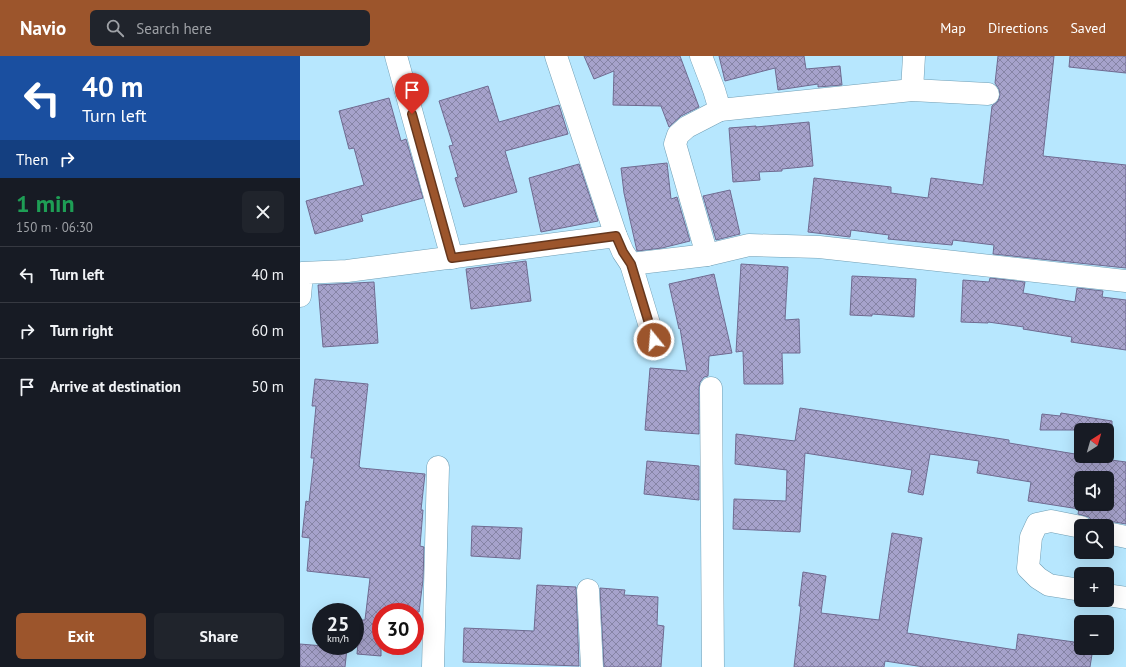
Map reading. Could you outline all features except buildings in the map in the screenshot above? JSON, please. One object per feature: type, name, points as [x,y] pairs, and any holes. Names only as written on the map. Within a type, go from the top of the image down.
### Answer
[{"type":"street","points":[[396,56],[452,258]]},
{"type":"street","points":[[556,56],[616,236],[623,252],[631,264],[654,340]]},
{"type":"street","points":[[701,56],[720,110]]},
{"type":"street","points":[[912,90],[914,56]]},
{"type":"street","points":[[707,255],[675,144],[678,135],[687,127],[720,110],[912,90],[988,94]]},
{"type":"street","points":[[300,296],[301,269],[347,270],[452,258],[616,236]]},
{"type":"street","points":[[631,264],[707,255],[749,245],[819,247],[1126,281]]},
{"type":"street","points":[[711,388],[713,667]]},
{"type":"street","points":[[433,667],[438,467]]},
{"type":"street","points":[[1074,526],[1051,521],[1038,524],[1031,537],[1028,568],[1038,578],[1049,585],[1074,589]]},
{"type":"street","points":[[1114,534],[1126,537]]},
{"type":"street","points":[[588,590],[592,667]]},
{"type":"street","points":[[1114,596],[1126,598]]},
{"type":"route","points":[[412,114],[452,258],[616,236],[623,252],[631,264],[654,340]]}]
